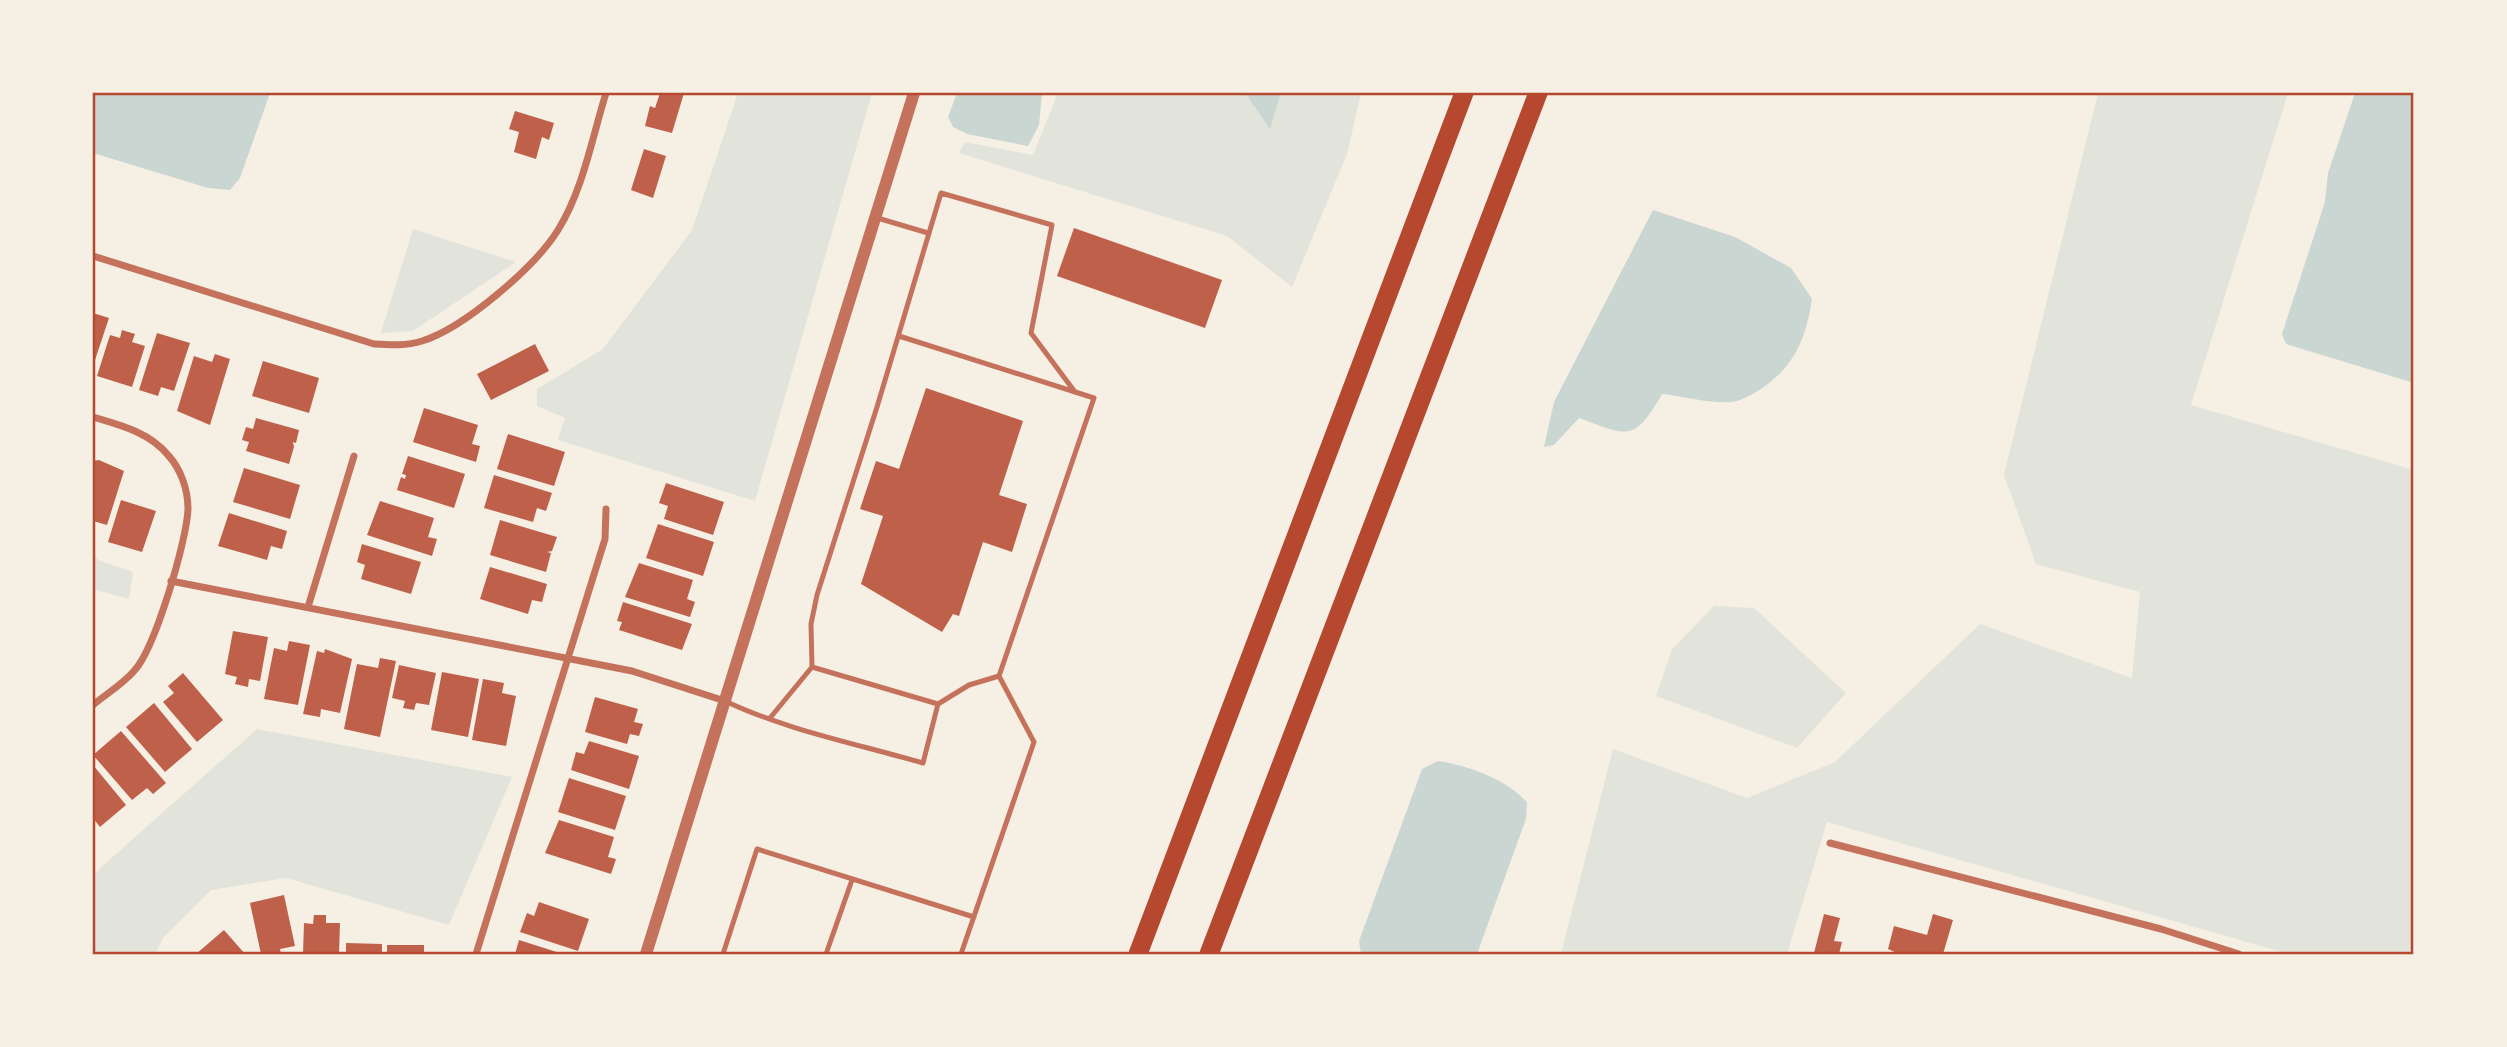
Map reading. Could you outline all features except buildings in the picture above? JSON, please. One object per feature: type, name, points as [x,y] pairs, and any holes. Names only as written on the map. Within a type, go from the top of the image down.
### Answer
[{"type":"highway","points":[[1139,954],[1464,93]]},
{"type":"highway","points":[[1209,954],[1538,93]]},
{"type":"street","points":[[93,256],[374,344],[400,345],[423,341],[446,331],[519,275],[542,251],[564,219],[573,198],[606,93]]},
{"type":"street","points":[[646,954],[914,93]]},
{"type":"street","points":[[93,417],[151,439],[169,455],[180,471],[188,508],[186,530],[148,651],[135,671],[93,705]]},
{"type":"street","points":[[308,607],[354,456]]},
{"type":"street","points":[[476,954],[605,539],[606,509]]},
{"type":"street","points":[[171,581],[632,671],[725,701]]},
{"type":"street","points":[[1829,843],[2161,929],[2239,954]]},
{"type":"lane","points":[[770,718],[812,667],[811,624],[817,595],[941,193],[1052,225],[1031,333],[1075,392]]},
{"type":"lane","points":[[874,217],[928,233]]},
{"type":"lane","points":[[899,336],[1094,398],[999,676],[1034,742],[961,954]]},
{"type":"lane","points":[[812,667],[937,704]]},
{"type":"lane","points":[[725,701],[770,718],[923,763],[937,704],[969,685],[999,676]]},
{"type":"lane","points":[[723,954],[757,849],[974,916]]},
{"type":"lane","points":[[826,954],[852,880]]},
{"type":"shaded area","points":[[93,93],[270,93],[240,178],[230,190],[208,188],[93,153]]},
{"type":"shaded area","points":[[738,93],[872,93],[755,501],[558,440],[565,418],[537,406],[537,389],[603,349],[692,230]]},
{"type":"shaded area","points":[[957,93],[1042,93],[1039,125],[1028,146],[967,134],[953,127],[948,117]]},
{"type":"shaded area","points":[[1058,93],[1245,93],[1270,128],[1281,93],[1361,93],[1347,154],[1292,287],[1227,236],[959,153],[965,142],[1033,155]]},
{"type":"shaded area","points":[[1245,93],[1281,93],[1270,129]]},
{"type":"shaded area","points":[[2098,93],[2288,93],[2191,405],[2414,470],[2414,954],[2289,954],[1827,822],[1787,954],[1561,954],[1613,749],[1747,798],[1835,762],[1980,624],[2132,678],[2140,592],[2036,564],[2004,475]]},
{"type":"shaded area","points":[[2355,93],[2414,93],[2414,383],[2286,344],[2282,334],[2325,202],[2328,173]]},
{"type":"shaded area","points":[[1653,210],[1735,237],[1791,268],[1812,299],[1797,350],[1773,380],[1739,400],[1715,402],[1662,394],[1644,421],[1636,428],[1619,431],[1579,418],[1554,445],[1544,447],[1554,402]]},
{"type":"shaded area","points":[[413,229],[516,262],[413,331],[381,333]]},
{"type":"shaded area","points":[[93,554],[98,560],[133,572],[129,599],[93,589]]},
{"type":"shaded area","points":[[1714,606],[1754,608],[1846,693],[1797,748],[1656,696],[1672,649]]},
{"type":"shaded area","points":[[257,729],[512,777],[449,925],[286,878],[211,890],[163,938],[155,954],[93,954],[93,878],[99,869]]},
{"type":"shaded area","points":[[1438,761],[1462,766],[1498,780],[1527,802],[1526,819],[1477,954],[1361,954],[1359,941],[1422,769]]}]
